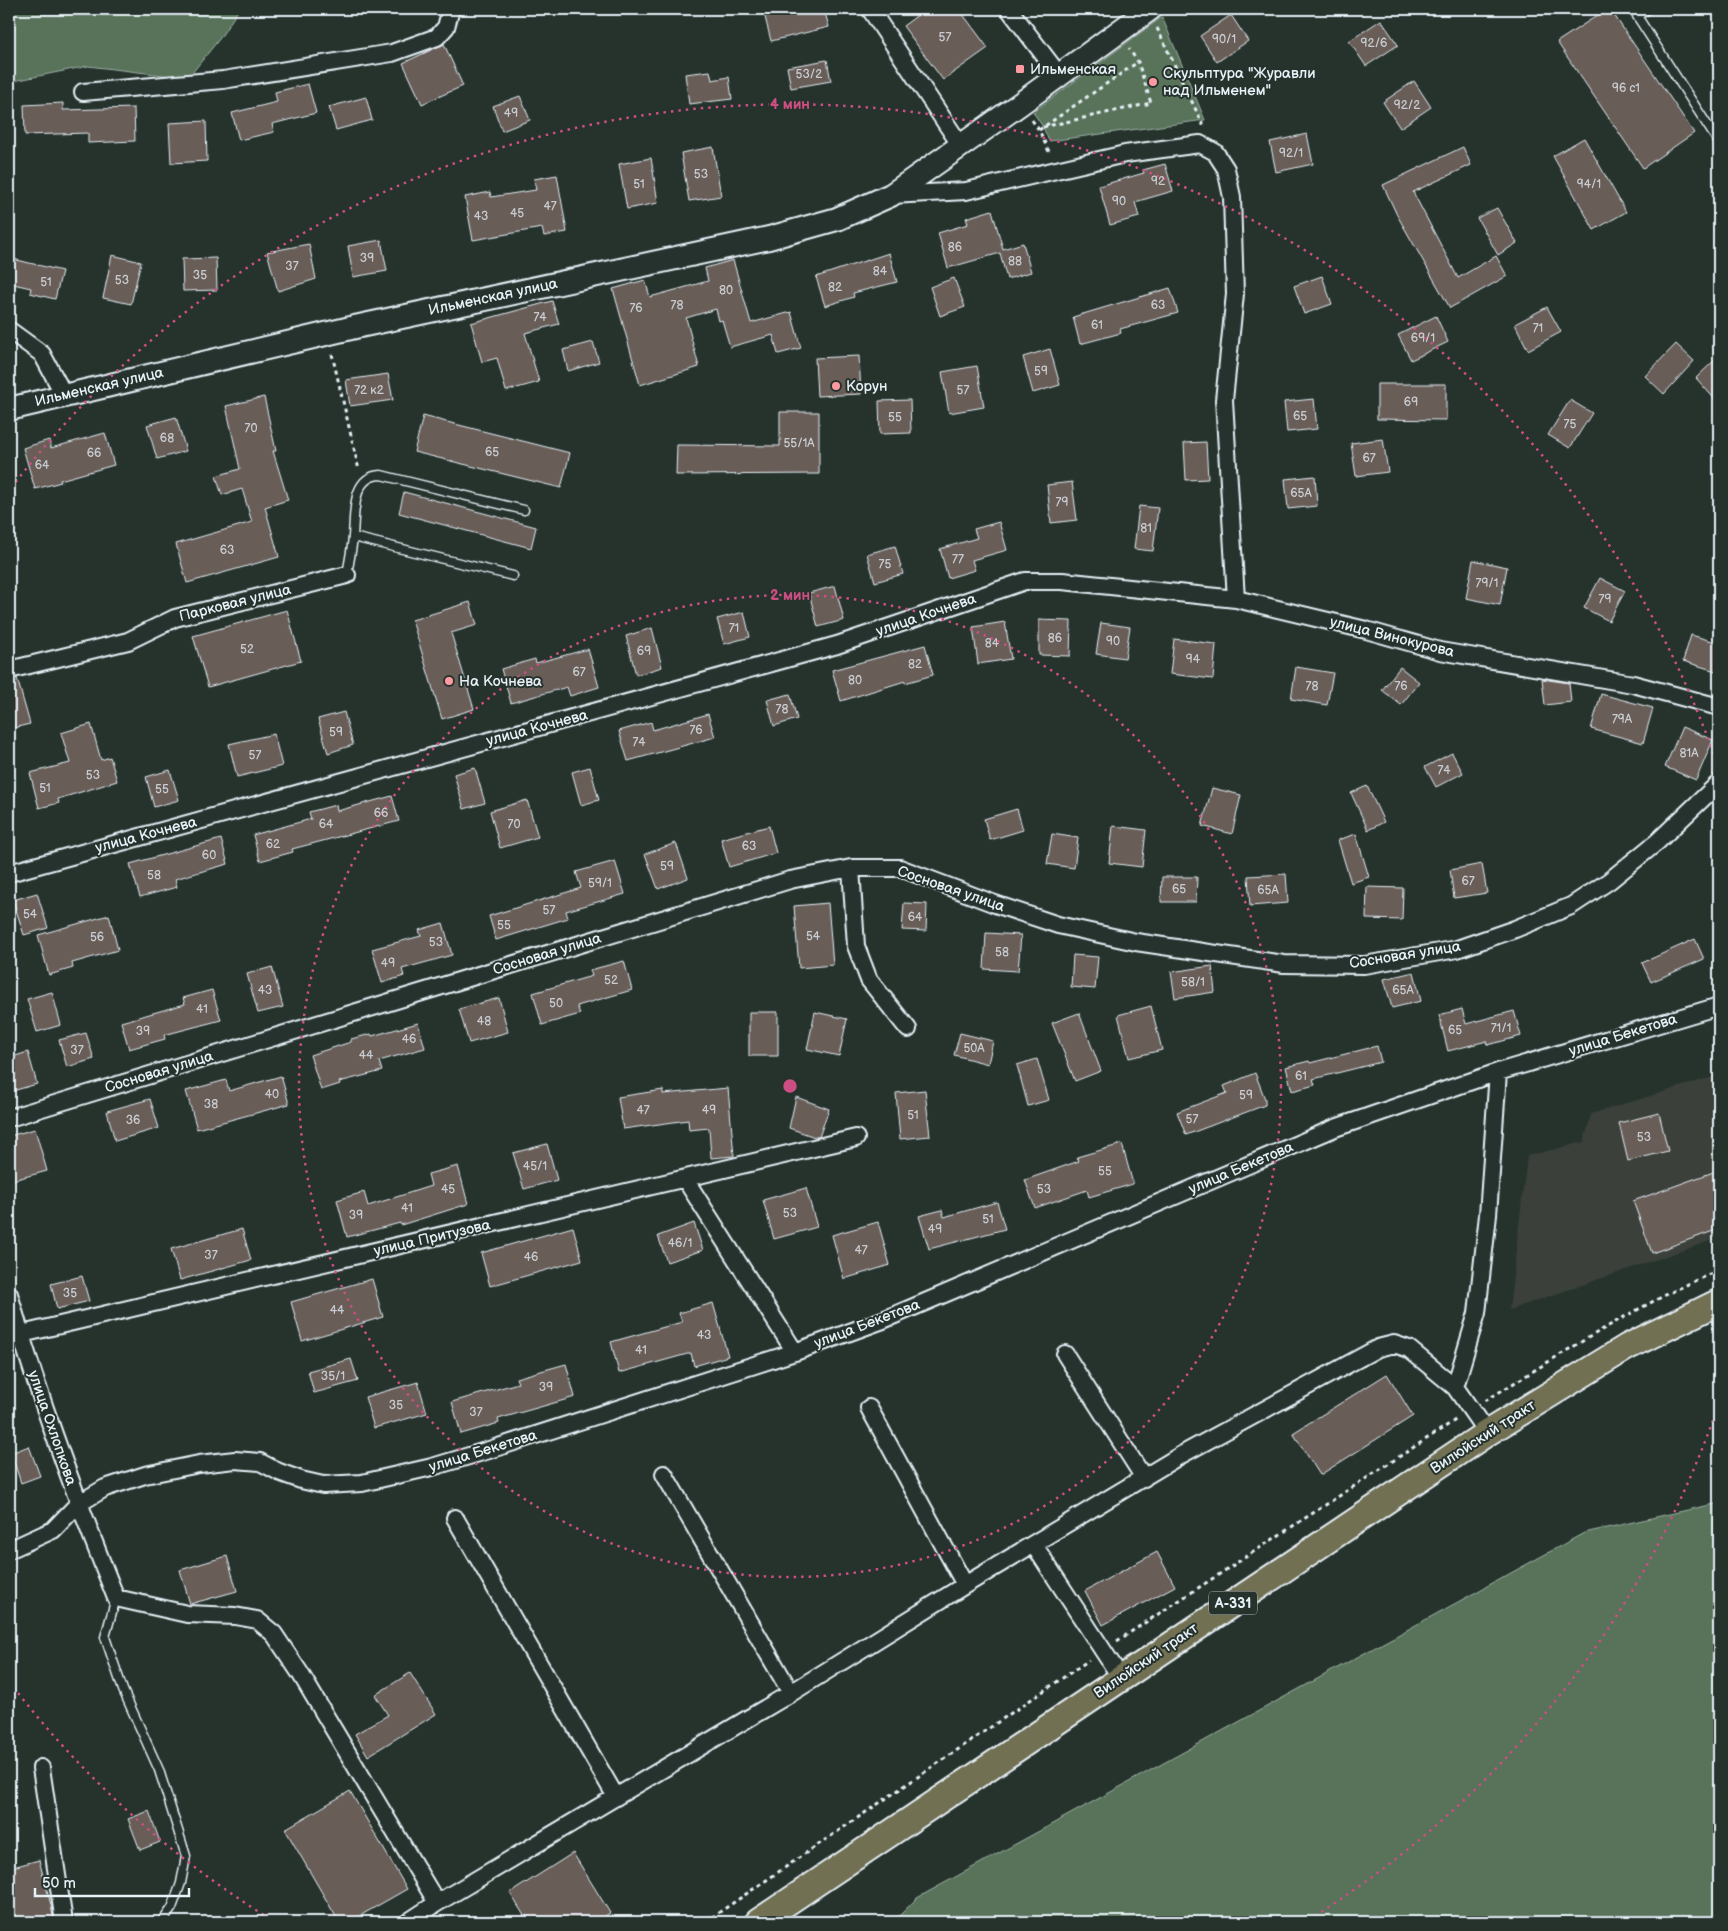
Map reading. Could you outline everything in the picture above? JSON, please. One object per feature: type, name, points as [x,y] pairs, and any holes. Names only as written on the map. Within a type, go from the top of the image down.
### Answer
[{"type":"main road","name":"Ильменская улица","points":[[9,409],[327,334],[769,238],[837,219],[891,194],[1020,104],[1149,9]]},
{"type":"main road","name":"Вилюйский тракт","points":[[758,1922],[1487,1433],[1627,1348],[1719,1302]]},
{"type":"street","points":[[83,92],[223,80],[392,53],[437,37],[446,27],[451,9]]},
{"type":"street","points":[[870,9],[961,146]]},
{"type":"street","points":[[1009,9],[1059,75]]},
{"type":"street","points":[[891,194],[966,191],[1125,154],[1200,144],[1215,152],[1226,169],[1232,197],[1235,294],[1224,400],[1236,600]]},
{"type":"street","points":[[9,330],[42,354],[64,395]]},
{"type":"street","name":"Парковая улица","points":[[9,670],[128,641],[175,618],[348,575]]},
{"type":"street","name":"улица Кочнева","points":[[9,873],[838,645],[1025,581],[1062,581]]},
{"type":"street","name":"улица Винокурова","points":[[1062,581],[1236,600],[1366,630],[1440,651],[1633,684],[1719,707]]},
{"type":"street","name":"Сосновая улица","points":[[9,1118],[790,880],[851,868],[900,868],[986,901],[1058,925],[1136,942],[1284,964],[1364,965],[1456,949],[1515,929],[1571,906],[1609,881],[1657,842],[1719,783]]},
{"type":"street","points":[[851,868],[856,946],[869,980],[908,1029]]},
{"type":"street","name":"улица Бекетова","points":[[9,1550],[53,1530],[78,1504],[105,1488],[145,1475],[199,1464],[235,1460],[260,1462],[294,1478],[323,1485],[362,1482],[396,1476],[489,1450],[796,1352],[883,1320],[1336,1128],[1498,1072],[1719,1006]]},
{"type":"street","points":[[1455,1387],[1477,1312],[1488,1215],[1498,1072]]},
{"type":"street","name":"улица Притузова","points":[[14,1335],[856,1138]]},
{"type":"street","points":[[685,1179],[796,1352]]},
{"type":"street","name":"улица Охлопкова","points":[[9,1294],[14,1335],[116,1598]]},
{"type":"street","points":[[408,1922],[791,1693],[965,1585],[1198,1446],[1378,1348],[1394,1344],[1409,1349],[1455,1387],[1487,1433]]},
{"type":"street","points":[[1065,1354],[1144,1478]]},
{"type":"street","points":[[869,1408],[965,1585]]},
{"type":"street","points":[[664,1474],[791,1693]]},
{"type":"street","points":[[455,1518],[616,1797]]},
{"type":"street","points":[[1034,1545],[1121,1678]]},
{"type":"street","points":[[116,1598],[187,1614],[236,1616],[257,1620],[274,1634],[300,1673],[437,1903]]},
{"type":"street","points":[[41,1768],[64,1922]]},
{"type":"lane","points":[[1648,9],[1637,16],[1717,140],[1719,138]]},
{"type":"lane","points":[[348,575],[356,496],[362,483],[372,475],[381,475],[524,510]]},
{"type":"lane","points":[[353,537],[513,576]]},
{"type":"lane","points":[[116,1598],[105,1638],[123,1690],[159,1770],[186,1856],[181,1883],[172,1908],[162,1922]]},
{"type":"path","points":[[1149,9],[1215,152]]},
{"type":"path","points":[[1043,127],[1151,102],[1138,62],[1119,32]]},
{"type":"path","points":[[1039,130],[1138,62]]},
{"type":"path","points":[[1020,104],[1039,130],[1057,170]]},
{"type":"path","points":[[327,334],[362,483]]},
{"type":"path","points":[[705,1922],[1103,1650],[1471,1410],[1613,1323],[1719,1270]]},
{"type":"shaded area","points":[[1719,1075],[1719,1238],[1509,1310],[1527,1156],[1584,1142],[1591,1114]]},
{"type":"green space","points":[[9,9],[239,9],[220,38],[188,78],[88,66],[9,82]]},
{"type":"green space","points":[[1162,17],[1205,120],[1049,141],[1043,127],[1033,112]]},
{"type":"green space","points":[[1719,1503],[1719,1922],[893,1922],[917,1898],[1584,1533]]},
{"type":"building","points":[[763,9],[824,9],[829,27],[771,41]]},
{"type":"building","points":[[926,9],[959,9],[988,48],[943,80],[903,26]]},
{"type":"building","points":[[1607,9],[1610,9],[1694,133],[1643,168],[1557,42]]},
{"type":"building","points":[[1231,15],[1248,41],[1217,62],[1200,36]]},
{"type":"building","points":[[1381,20],[1398,45],[1366,66],[1349,41]]},
{"type":"building","points":[[444,44],[463,86],[422,104],[403,63]]},
{"type":"building","points":[[827,60],[831,81],[791,88],[787,67]]},
{"type":"building","points":[[710,71],[712,80],[729,77],[732,99],[689,104],[685,74]]},
{"type":"building","points":[[1414,81],[1431,107],[1400,128],[1383,102]]},
{"type":"building","points":[[308,84],[316,113],[272,124],[274,132],[239,140],[232,113],[277,102],[275,92]]},
{"type":"building","points":[[520,96],[530,120],[502,131],[493,106]]},
{"type":"building","points":[[366,97],[372,120],[336,130],[329,107]]},
{"type":"building","points":[[63,103],[63,110],[134,108],[135,141],[88,143],[88,133],[25,135],[24,105]]},
{"type":"building","points":[[206,121],[207,161],[171,163],[169,123]]},
{"type":"building","points":[[1307,134],[1313,164],[1276,172],[1270,142]]},
{"type":"building","points":[[1584,138],[1626,212],[1594,230],[1553,156]]},
{"type":"building","points":[[713,147],[721,196],[689,201],[681,153]]},
{"type":"building","points":[[1463,147],[1471,165],[1413,192],[1458,278],[1496,256],[1507,276],[1450,308],[1397,215],[1383,185]]},
{"type":"building","points":[[651,158],[658,203],[627,209],[619,164]]},
{"type":"building","points":[[1165,164],[1173,191],[1135,202],[1139,217],[1110,225],[1099,186],[1144,173],[1143,170]]},
{"type":"building","points":[[557,175],[567,232],[544,236],[542,228],[473,240],[465,197],[490,192],[491,197],[536,190],[534,179]]},
{"type":"building","points":[[1497,208],[1517,243],[1498,255],[1477,218]]},
{"type":"building","points":[[992,210],[1003,249],[1023,243],[1031,272],[1007,279],[1000,253],[948,268],[938,233],[968,224],[966,218]]},
{"type":"building","points":[[381,240],[387,271],[353,277],[348,246]]},
{"type":"building","points":[[309,244],[316,279],[278,291],[267,252]]},
{"type":"building","points":[[889,253],[897,282],[853,293],[854,297],[825,306],[816,277]]},
{"type":"building","points":[[112,255],[141,262],[131,304],[103,298]]},
{"type":"building","points":[[9,258],[62,271],[55,299],[30,293],[31,288],[9,283]]},
{"type":"building","points":[[216,258],[217,290],[183,291],[182,259]]},
{"type":"building","points":[[733,260],[751,323],[791,312],[801,348],[778,354],[773,335],[730,347],[722,320],[719,321],[716,309],[686,318],[699,367],[640,385],[613,289],[645,280],[650,297],[708,281],[705,268]]},
{"type":"building","points":[[1322,276],[1332,304],[1304,314],[1294,286]]},
{"type":"building","points":[[954,278],[965,307],[940,316],[930,287]]},
{"type":"building","points":[[1170,288],[1178,313],[1120,329],[1121,333],[1080,344],[1073,317]]},
{"type":"building","points":[[552,301],[559,324],[525,333],[539,382],[506,391],[497,358],[482,362],[471,323]]},
{"type":"building","points":[[1547,307],[1561,332],[1528,350],[1515,324]]},
{"type":"building","points":[[1436,316],[1448,342],[1411,360],[1398,335]]},
{"type":"building","points":[[593,342],[599,362],[568,371],[563,350]]},
{"type":"building","points":[[1676,344],[1694,361],[1664,394],[1645,376]]},
{"type":"building","points":[[1050,349],[1060,385],[1033,393],[1023,357]]},
{"type":"building","points":[[859,356],[861,394],[817,396],[815,358]]},
{"type":"building","points":[[1719,356],[1719,404],[1696,378]]},
{"type":"building","points":[[977,366],[984,407],[949,413],[942,372]]},
{"type":"building","points":[[388,374],[393,400],[350,406],[346,380]]},
{"type":"building","points":[[1377,384],[1446,384],[1446,420],[1377,419]]},
{"type":"building","points":[[264,397],[276,451],[273,451],[288,500],[265,507],[279,557],[187,583],[176,544],[252,522],[242,489],[222,495],[216,476],[240,469],[226,406]]},
{"type":"building","points":[[1314,399],[1317,429],[1287,432],[1284,402]]},
{"type":"building","points":[[910,400],[911,433],[880,434],[879,401]]},
{"type":"building","points":[[1570,400],[1592,413],[1570,448],[1548,435]]},
{"type":"building","points":[[780,412],[819,412],[819,474],[676,475],[677,445],[780,446]]},
{"type":"building","points":[[423,416],[570,453],[561,488],[414,452]]},
{"type":"building","points":[[176,417],[186,451],[157,459],[147,425]]},
{"type":"building","points":[[105,433],[114,465],[35,489],[23,448],[49,440],[51,448]]},
{"type":"building","points":[[1383,439],[1388,472],[1356,476],[1351,443]]},
{"type":"building","points":[[1206,442],[1208,479],[1186,480],[1184,443]]},
{"type":"building","points":[[1315,476],[1317,506],[1288,509],[1285,479]]},
{"type":"building","points":[[1072,482],[1077,520],[1051,523],[1047,485]]},
{"type":"building","points":[[404,492],[536,527],[531,548],[399,513]]},
{"type":"building","points":[[1139,506],[1158,508],[1153,551],[1134,549]]},
{"type":"building","points":[[999,522],[1007,550],[972,560],[975,570],[948,578],[940,549],[977,538],[974,529]]},
{"type":"building","points":[[895,546],[903,574],[875,582],[867,554]]},
{"type":"building","points":[[1473,560],[1507,567],[1500,605],[1466,598]]},
{"type":"building","points":[[1600,578],[1625,591],[1609,621],[1584,608]]},
{"type":"building","points":[[835,586],[844,620],[818,627],[809,593]]},
{"type":"building","points":[[470,602],[477,625],[451,633],[474,709],[442,719],[412,620]]},
{"type":"building","points":[[287,610],[301,661],[208,687],[193,636]]},
{"type":"building","points":[[744,612],[750,637],[724,644],[717,619]]},
{"type":"building","points":[[1039,620],[1071,621],[1070,656],[1039,655]]},
{"type":"building","points":[[1005,622],[1011,659],[978,664],[973,627]]},
{"type":"building","points":[[1101,623],[1130,627],[1125,658],[1096,654]]},
{"type":"building","points":[[652,628],[662,667],[636,675],[626,636]]},
{"type":"building","points":[[1691,635],[1719,643],[1719,672],[1683,661]]},
{"type":"building","points":[[1174,639],[1216,644],[1213,679],[1170,674]]},
{"type":"building","points":[[925,645],[933,675],[905,683],[905,681],[841,701],[832,670]]},
{"type":"building","points":[[588,649],[599,687],[570,696],[567,687],[511,703],[501,669],[535,659],[536,663]]},
{"type":"building","points":[[1296,667],[1333,673],[1327,705],[1291,699]]},
{"type":"building","points":[[1400,667],[1419,682],[1401,705],[1382,690]]},
{"type":"building","points":[[17,678],[30,724],[9,729],[9,680]]},
{"type":"building","points":[[1542,679],[1569,683],[1571,702],[1545,705]]},
{"type":"building","points":[[790,694],[797,719],[774,726],[767,700]]},
{"type":"building","points":[[1601,694],[1653,708],[1643,743],[1591,729]]},
{"type":"building","points":[[344,712],[353,745],[328,753],[318,719]]},
{"type":"building","points":[[708,714],[715,737],[628,761],[619,731],[651,722],[653,730]]},
{"type":"building","points":[[91,724],[101,760],[110,757],[117,781],[58,799],[59,803],[39,808],[30,773],[70,763],[61,733]]},
{"type":"building","points":[[1682,727],[1713,740],[1696,780],[1665,767]]},
{"type":"building","points":[[274,734],[282,766],[237,777],[229,744]]},
{"type":"building","points":[[1452,753],[1463,773],[1436,787],[1425,767]]},
{"type":"building","points":[[590,767],[599,800],[581,805],[572,772]]},
{"type":"building","points":[[475,768],[485,803],[464,809],[454,774]]},
{"type":"building","points":[[170,770],[179,800],[154,807],[146,777]]},
{"type":"building","points":[[1367,786],[1384,822],[1368,830],[1351,793]]},
{"type":"building","points":[[1212,788],[1241,795],[1232,834],[1202,826]]},
{"type":"building","points":[[392,796],[399,821],[292,849],[293,852],[260,861],[253,835],[311,819],[309,812],[336,805],[337,811]]},
{"type":"building","points":[[527,800],[538,837],[500,848],[490,811]]},
{"type":"building","points":[[1017,809],[1023,830],[990,840],[984,819]]},
{"type":"building","points":[[769,826],[776,853],[729,867],[721,839]]},
{"type":"building","points":[[1113,826],[1146,830],[1142,867],[1109,863]]},
{"type":"building","points":[[1052,834],[1078,838],[1074,868],[1047,864]]},
{"type":"building","points":[[1356,834],[1369,877],[1351,883],[1338,840]]},
{"type":"building","points":[[221,839],[228,864],[175,879],[177,887],[140,897],[130,864]]},
{"type":"building","points":[[676,843],[688,878],[658,889],[645,854]]},
{"type":"building","points":[[615,861],[625,894],[566,911],[568,918],[496,940],[489,916],[581,888],[576,872]]},
{"type":"building","points":[[1482,864],[1487,893],[1454,898],[1450,870]]},
{"type":"building","points":[[1286,874],[1288,903],[1250,906],[1248,876]]},
{"type":"building","points":[[1162,877],[1197,877],[1196,902],[1161,902]]},
{"type":"building","points":[[1367,887],[1403,888],[1402,920],[1366,919]]},
{"type":"building","points":[[37,893],[48,928],[24,935],[13,900]]},
{"type":"building","points":[[828,903],[833,965],[799,968],[794,906]]},
{"type":"building","points":[[904,903],[927,904],[926,931],[902,930]]},
{"type":"building","points":[[109,915],[118,950],[72,963],[73,968],[49,975],[38,935]]},
{"type":"building","points":[[443,923],[452,955],[402,969],[404,976],[382,983],[372,949],[421,936],[419,930]]},
{"type":"building","points":[[986,933],[1021,935],[1018,971],[984,969]]},
{"type":"building","points":[[1695,939],[1704,959],[1651,982],[1642,963]]},
{"type":"building","points":[[1073,955],[1098,957],[1095,989],[1071,987]]},
{"type":"building","points":[[624,961],[632,990],[577,1006],[580,1014],[542,1025],[533,993],[592,976],[590,970]]},
{"type":"building","points":[[1212,966],[1215,992],[1175,998],[1171,972]]},
{"type":"building","points":[[272,967],[283,1007],[258,1013],[247,974]]},
{"type":"building","points":[[1414,972],[1421,1001],[1392,1008],[1384,979]]},
{"type":"building","points":[[212,990],[221,1020],[164,1035],[165,1039],[129,1049],[121,1022],[185,1004],[183,998]]},
{"type":"building","points":[[52,992],[61,1025],[37,1032],[27,999]]},
{"type":"building","points":[[499,998],[508,1032],[469,1043],[459,1009]]},
{"type":"building","points":[[1151,1006],[1162,1050],[1129,1058],[1118,1015]]},
{"type":"building","points":[[1462,1009],[1466,1024],[1514,1011],[1521,1036],[1488,1045],[1487,1041],[1448,1051],[1439,1015]]},
{"type":"building","points":[[749,1012],[778,1012],[778,1056],[749,1056]]},
{"type":"building","points":[[815,1012],[847,1019],[839,1056],[807,1049]]},
{"type":"building","points":[[1079,1013],[1101,1071],[1075,1081],[1052,1023]]},
{"type":"building","points":[[418,1023],[425,1048],[379,1061],[382,1071],[339,1082],[340,1084],[321,1090],[310,1055],[351,1042],[351,1039],[371,1034],[372,1036]]},
{"type":"building","points":[[86,1033],[94,1059],[67,1067],[59,1040]]},
{"type":"building","points":[[960,1033],[993,1041],[988,1064],[954,1055]]},
{"type":"building","points":[[1377,1046],[1381,1062],[1313,1079],[1315,1085],[1292,1091],[1286,1067]]},
{"type":"building","points":[[28,1052],[37,1084],[9,1092],[9,1058]]},
{"type":"building","points":[[1037,1059],[1049,1100],[1028,1106],[1017,1065]]},
{"type":"building","points":[[1255,1073],[1265,1099],[1265,1105],[1186,1135],[1177,1112],[1227,1093],[1224,1086]]},
{"type":"building","points":[[281,1076],[289,1104],[197,1129],[186,1091],[226,1080],[229,1091]]},
{"type":"building","points":[[728,1088],[734,1156],[711,1158],[709,1128],[689,1130],[688,1120],[623,1129],[618,1097],[663,1090],[663,1094]]},
{"type":"building","points":[[925,1090],[930,1136],[900,1139],[896,1093]]},
{"type":"building","points":[[796,1097],[829,1109],[819,1137],[789,1128]]},
{"type":"building","points":[[150,1099],[159,1128],[115,1141],[107,1111]]},
{"type":"building","points":[[1659,1113],[1668,1151],[1628,1161],[1619,1123]]},
{"type":"building","points":[[35,1129],[47,1171],[9,1181],[9,1136]]},
{"type":"building","points":[[547,1144],[557,1180],[524,1189],[513,1153]]},
{"type":"building","points":[[1122,1144],[1133,1184],[1089,1197],[1087,1190],[1035,1208],[1025,1180],[1079,1161],[1077,1157]]},
{"type":"building","points":[[458,1166],[468,1204],[401,1225],[400,1223],[347,1237],[337,1200],[364,1192],[368,1206],[431,1186],[428,1174]]},
{"type":"building","points":[[1719,1170],[1719,1229],[1652,1253],[1633,1201]]},
{"type":"building","points":[[806,1188],[817,1227],[774,1239],[763,1200]]},
{"type":"building","points":[[997,1202],[1005,1229],[929,1249],[919,1216],[942,1210],[944,1217]]},
{"type":"building","points":[[878,1222],[890,1265],[844,1279],[832,1235]]},
{"type":"building","points":[[694,1223],[703,1250],[667,1262],[658,1236]]},
{"type":"building","points":[[573,1227],[582,1260],[490,1286],[481,1253]]},
{"type":"building","points":[[242,1229],[251,1260],[180,1280],[171,1249]]},
{"type":"building","points":[[82,1276],[89,1301],[57,1309],[51,1284]]},
{"type":"building","points":[[372,1279],[383,1317],[302,1341],[291,1302]]},
{"type":"building","points":[[713,1303],[728,1356],[694,1366],[691,1353],[619,1373],[611,1342],[682,1322],[679,1313]]},
{"type":"building","points":[[351,1359],[358,1381],[314,1393],[308,1371]]},
{"type":"building","points":[[566,1364],[575,1397],[498,1419],[499,1423],[461,1434],[452,1402],[518,1383],[516,1378]]},
{"type":"building","points":[[1387,1374],[1413,1416],[1320,1475],[1293,1433]]},
{"type":"building","points":[[418,1382],[427,1413],[374,1428],[365,1397]]},
{"type":"building","points":[[29,1446],[40,1476],[21,1483],[11,1453]]},
{"type":"building","points":[[1157,1552],[1175,1586],[1103,1625],[1085,1591]]},
{"type":"building","points":[[227,1556],[237,1591],[190,1604],[180,1570]]},
{"type":"building","points":[[410,1673],[436,1714],[368,1756],[355,1734],[388,1715],[375,1695]]},
{"type":"building","points":[[350,1791],[407,1889],[349,1922],[339,1922],[285,1829]]},
{"type":"building","points":[[149,1811],[160,1842],[140,1850],[128,1819]]},
{"type":"building","points":[[573,1853],[610,1913],[595,1922],[528,1922],[510,1893]]},
{"type":"building","points":[[39,1860],[54,1922],[9,1922],[9,1868]]},
{"type":"place","name":"Ильменская","points":[[1020,69]]},
{"type":"place","name":"Скульптура \"Журавли над Ильменем\"","points":[[1153,82]]},
{"type":"place","name":"Корун","points":[[836,386]]},
{"type":"place","name":"На Кочнева","points":[[449,681]]}]
